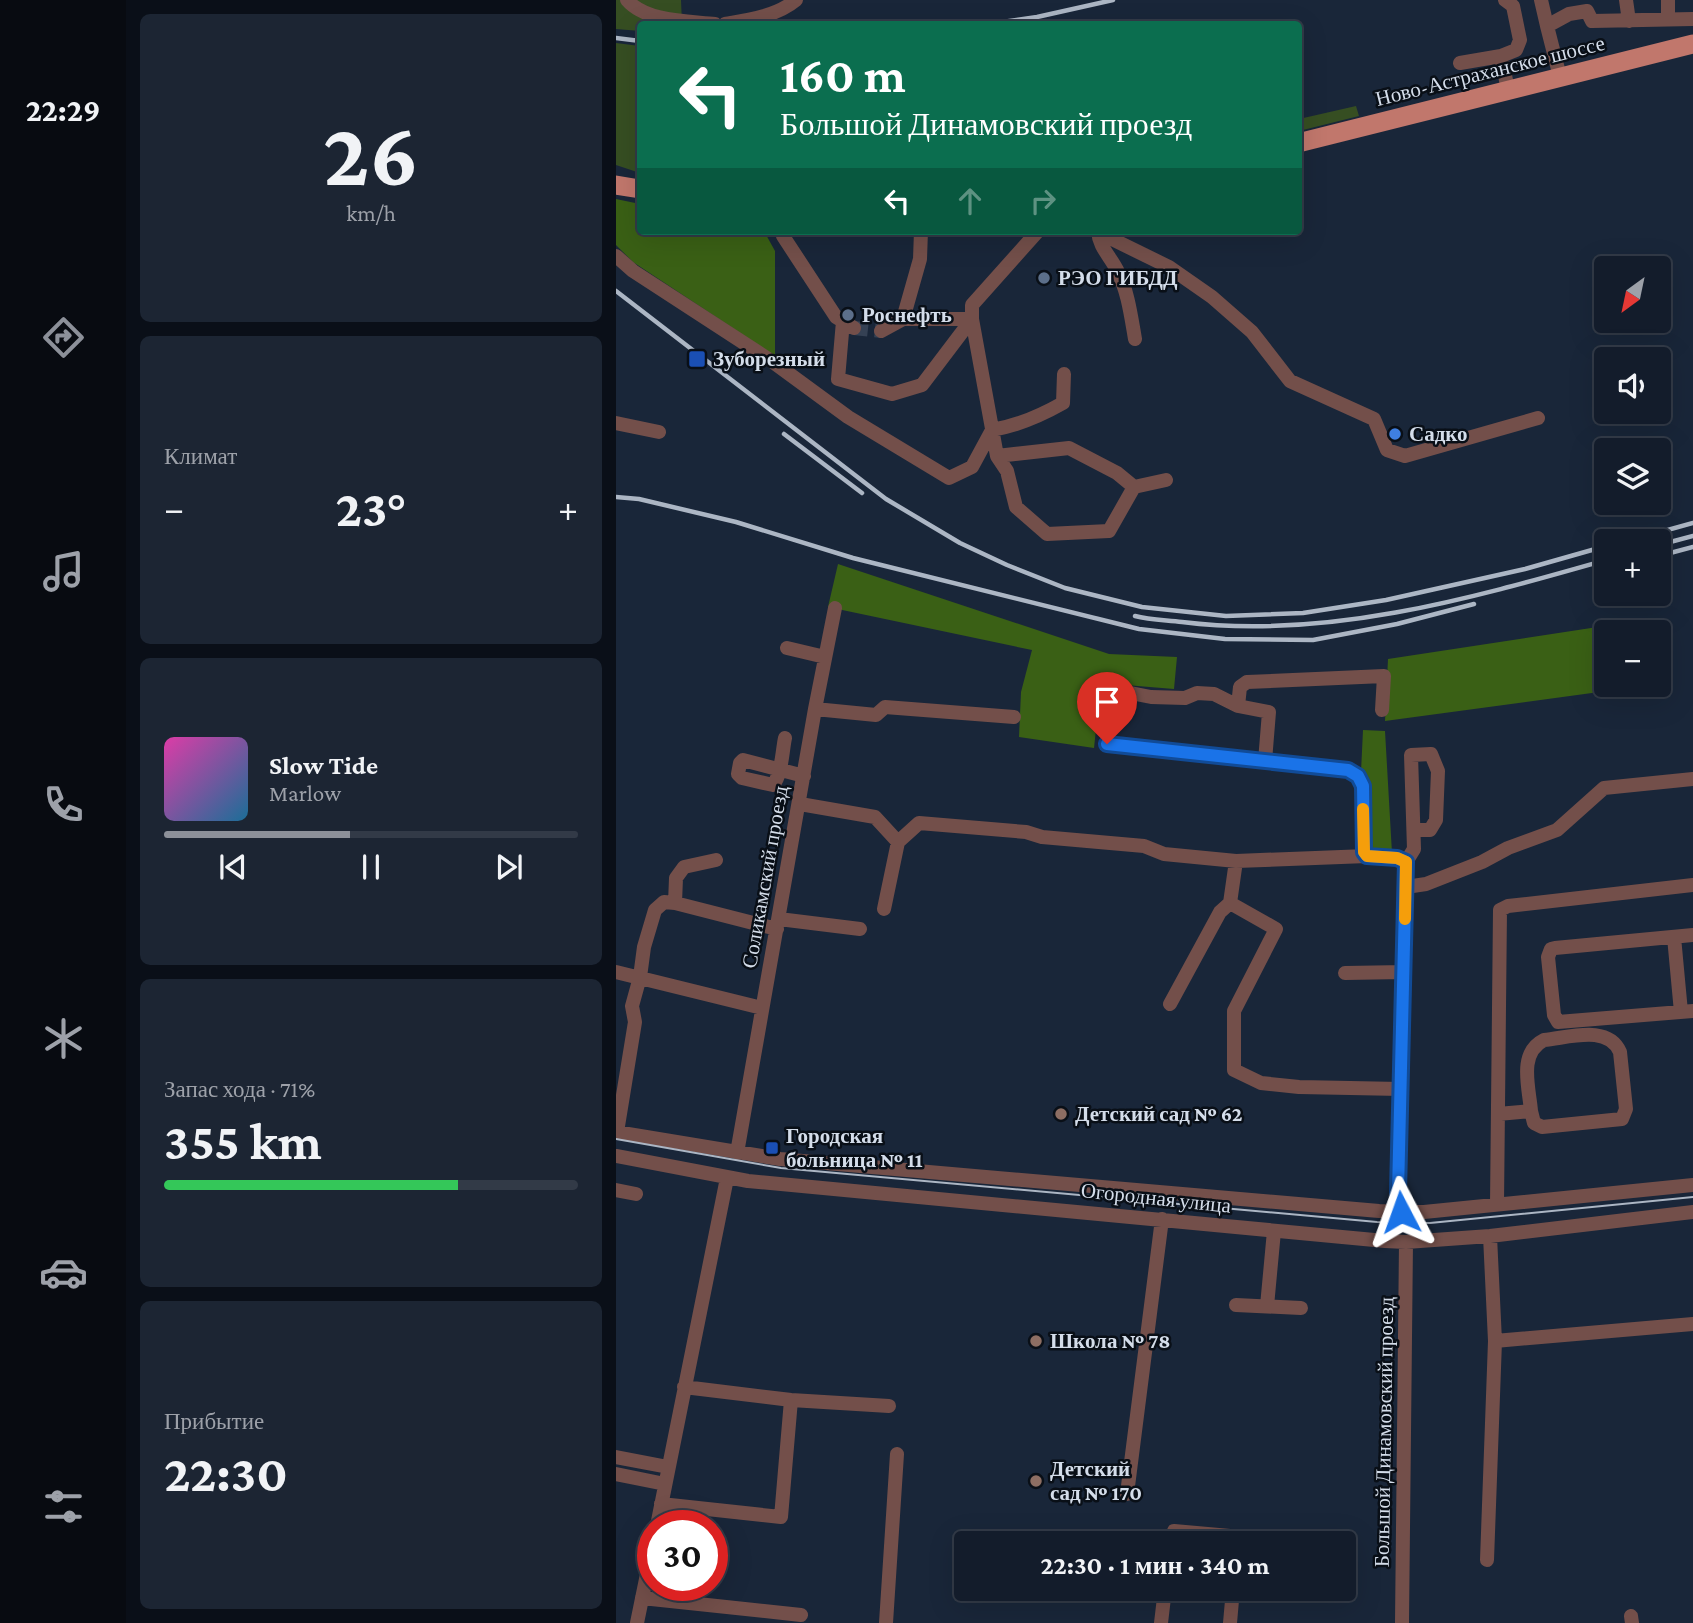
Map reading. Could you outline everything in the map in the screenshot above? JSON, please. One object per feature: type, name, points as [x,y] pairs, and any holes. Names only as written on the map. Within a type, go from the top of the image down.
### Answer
[{"type":"main road","name":"Ново-Астраханское шоссе","points":[[1302,142],[1692,44]]},
{"type":"main road","points":[[616,185],[637,188]]},
{"type":"street","points":[[627,0],[633,7],[663,18],[689,21]]},
{"type":"street","points":[[742,21],[786,8],[796,0]]},
{"type":"street","points":[[1460,63],[1516,50],[1520,40],[1513,6],[1505,0]]},
{"type":"street","points":[[1541,0],[1560,77]]},
{"type":"street","points":[[1626,0],[1629,21]]},
{"type":"street","points":[[1668,0],[1668,18]]},
{"type":"street","points":[[1548,26],[1585,5],[1592,21],[1692,18],[1692,44]]},
{"type":"street","points":[[1501,55],[1508,90]]},
{"type":"street","points":[[783,235],[836,317],[849,325],[838,379],[892,394],[922,386],[972,320]]},
{"type":"street","points":[[904,318],[920,259],[921,235]]},
{"type":"street","points":[[1034,235],[972,305],[972,320],[997,456],[1007,471],[1016,507],[1047,534],[1109,531],[1134,487],[1166,480]]},
{"type":"street","points":[[1098,235],[1098,242],[1117,270],[1127,295],[1135,339]]},
{"type":"street","points":[[1108,235],[1169,267],[1213,297],[1252,332],[1290,381],[1374,419],[1387,450],[1405,456],[1538,418]]},
{"type":"street","points":[[616,256],[633,271],[773,362],[848,416],[948,478],[972,467],[992,430]]},
{"type":"street","points":[[881,331],[904,318],[972,320]]},
{"type":"street","points":[[992,430],[1034,418],[1062,403],[1064,374]]},
{"type":"street","points":[[616,423],[659,432]]},
{"type":"street","points":[[997,456],[1069,448],[1117,473],[1134,487]]},
{"type":"street","name":"Соликамский проезд","points":[[737,1153],[835,608]]},
{"type":"street","points":[[787,648],[825,657]]},
{"type":"street","points":[[1238,706],[1240,687],[1247,682],[1384,676],[1382,710]]},
{"type":"street","points":[[1110,689],[1185,698],[1197,693],[1213,694],[1238,706],[1269,712],[1265,761]]},
{"type":"street","points":[[815,709],[876,715],[886,707],[1014,717]]},
{"type":"street","points":[[785,738],[779,768],[804,776]]},
{"type":"street","points":[[1107,744],[1348,770],[1358,776],[1363,786],[1362,849],[1367,856]]},
{"type":"street","points":[[1401,1212],[1398,1192],[1406,862],[1414,849],[1411,755],[1431,754],[1437,771],[1436,820],[1430,830],[1414,830]]},
{"type":"street","points":[[1406,887],[1426,884],[1557,830],[1604,788],[1693,779]]},
{"type":"street","points":[[800,804],[875,817],[898,842]]},
{"type":"street","points":[[884,909],[898,842],[919,823],[1144,846],[1164,854],[1236,861],[1367,856],[1397,858],[1406,862]]},
{"type":"street","points":[[675,903],[676,878],[684,867],[716,860]]},
{"type":"street","points":[[1170,1004],[1220,912],[1230,903],[1236,861]]},
{"type":"street","points":[[1497,1204],[1500,910],[1508,906],[1693,885]]},
{"type":"street","points":[[616,1132],[635,1022],[632,1006],[644,947],[655,910],[664,902],[778,924],[860,929]]},
{"type":"street","points":[[1230,903],[1276,929],[1234,1012],[1234,1070],[1261,1083],[1299,1087],[1401,1089]]},
{"type":"street","points":[[1674,937],[1687,1012],[1558,1022],[1554,1015],[1549,969],[1549,952],[1555,948],[1693,935]]},
{"type":"street","points":[[616,972],[762,1008]]},
{"type":"street","points":[[1345,973],[1404,972]]},
{"type":"street","points":[[616,1003],[632,1006]]},
{"type":"street","points":[[1600,1035],[1617,1044],[1626,1109],[1622,1118],[1542,1127],[1534,1123],[1531,1111],[1527,1061],[1537,1044],[1544,1040],[1600,1035]]},
{"type":"street","points":[[1498,1114],[1531,1111]]},
{"type":"street","name":"Огородная улица","points":[[616,1132],[780,1159],[1401,1212],[1693,1185]]},
{"type":"street","name":"Огородная улица","points":[[616,1156],[727,1178],[1406,1242],[1490,1236],[1693,1213]]},
{"type":"street","points":[[660,1510],[727,1178]]},
{"type":"street","points":[[616,1190],[636,1194]]},
{"type":"street","points":[[1127,1494],[1162,1219]]},
{"type":"street","points":[[1267,1306],[1275,1231]]},
{"type":"street","points":[[1486,1560],[1496,1342],[1490,1236]]},
{"type":"street","name":"Большой Динамовский проезд","points":[[1402,1623],[1406,1242]]},
{"type":"street","points":[[1236,1305],[1301,1308]]},
{"type":"street","points":[[1496,1342],[1693,1324]]},
{"type":"street","points":[[684,1387],[791,1400],[889,1406]]},
{"type":"street","points":[[661,1504],[782,1517],[791,1400]]},
{"type":"street","points":[[886,1623],[897,1454]]},
{"type":"street","points":[[616,1457],[668,1468]]},
{"type":"street","points":[[616,1474],[665,1484]]},
{"type":"street","points":[[637,1623],[641,1601]]},
{"type":"street","points":[[670,1601],[801,1615]]},
{"type":"street","points":[[1161,1623],[1164,1601]]},
{"type":"street","points":[[1230,1623],[1232,1601]]},
{"type":"green space","points":[[616,0],[681,0],[682,21],[637,21],[637,31],[616,29]]},
{"type":"green space","points":[[616,43],[637,46],[637,172],[616,165]]},
{"type":"green space","points":[[1356,106],[1359,116],[1302,130],[1302,118]]},
{"type":"green space","points":[[616,199],[637,203],[637,235],[766,235],[775,251],[775,356],[633,262],[616,245]]},
{"type":"green space","points":[[838,564],[1109,654],[1177,657],[1174,689],[1101,683],[1094,748],[1019,737],[1021,692],[1032,650],[828,607]]},
{"type":"green space","points":[[1594,628],[1594,693],[1385,721],[1388,659]]},
{"type":"green space","points":[[1363,730],[1385,731],[1392,853],[1371,851],[1361,772]]},
{"type":"tunnel","points":[[854,328],[881,331]]},
{"type":"tram line","points":[[616,1139],[781,1168],[1377,1222],[1430,1223],[1693,1197]]},
{"type":"railway","points":[[1009,21],[1113,0]]},
{"type":"railway","points":[[616,38],[637,41]]},
{"type":"railway","points":[[616,291],[886,499],[960,543],[1065,588],[1142,607],[1226,616],[1303,613],[1386,600],[1525,569],[1594,549]]},
{"type":"railway","points":[[784,434],[862,493]]},
{"type":"railway","points":[[616,497],[639,499],[736,522],[853,558],[1139,629],[1225,639],[1313,640],[1397,624],[1474,604]]},
{"type":"railway","points":[[1671,529],[1693,523]]},
{"type":"railway","points":[[1671,542],[1693,536]]},
{"type":"railway","points":[[1671,553],[1693,547]]},
{"type":"railway","points":[[1135,616],[1236,626],[1343,621],[1450,602],[1594,563]]},
{"type":"slow traffic","points":[[1363,809],[1362,849],[1367,856],[1397,858],[1406,862],[1405,919]]},
{"type":"place","name":"РЭО ГИБДД","points":[[1044,278]]},
{"type":"place","name":"Роснефть","points":[[848,315]]},
{"type":"place","name":"Зуборезный","points":[[697,359]]},
{"type":"place","name":"Садко","points":[[1395,434]]},
{"type":"place","name":"Детский сад № 62","points":[[1061,1114]]},
{"type":"place","name":"Городская больница № 11","points":[[772,1148]]},
{"type":"place","name":"Школа № 78","points":[[1036,1341]]},
{"type":"place","name":"Детский сад № 170","points":[[1036,1481]]},
{"type":"route","points":[[1107,744],[1348,770],[1358,776],[1363,786],[1362,849],[1367,856],[1397,858],[1406,862],[1398,1192],[1401,1212]]}]
